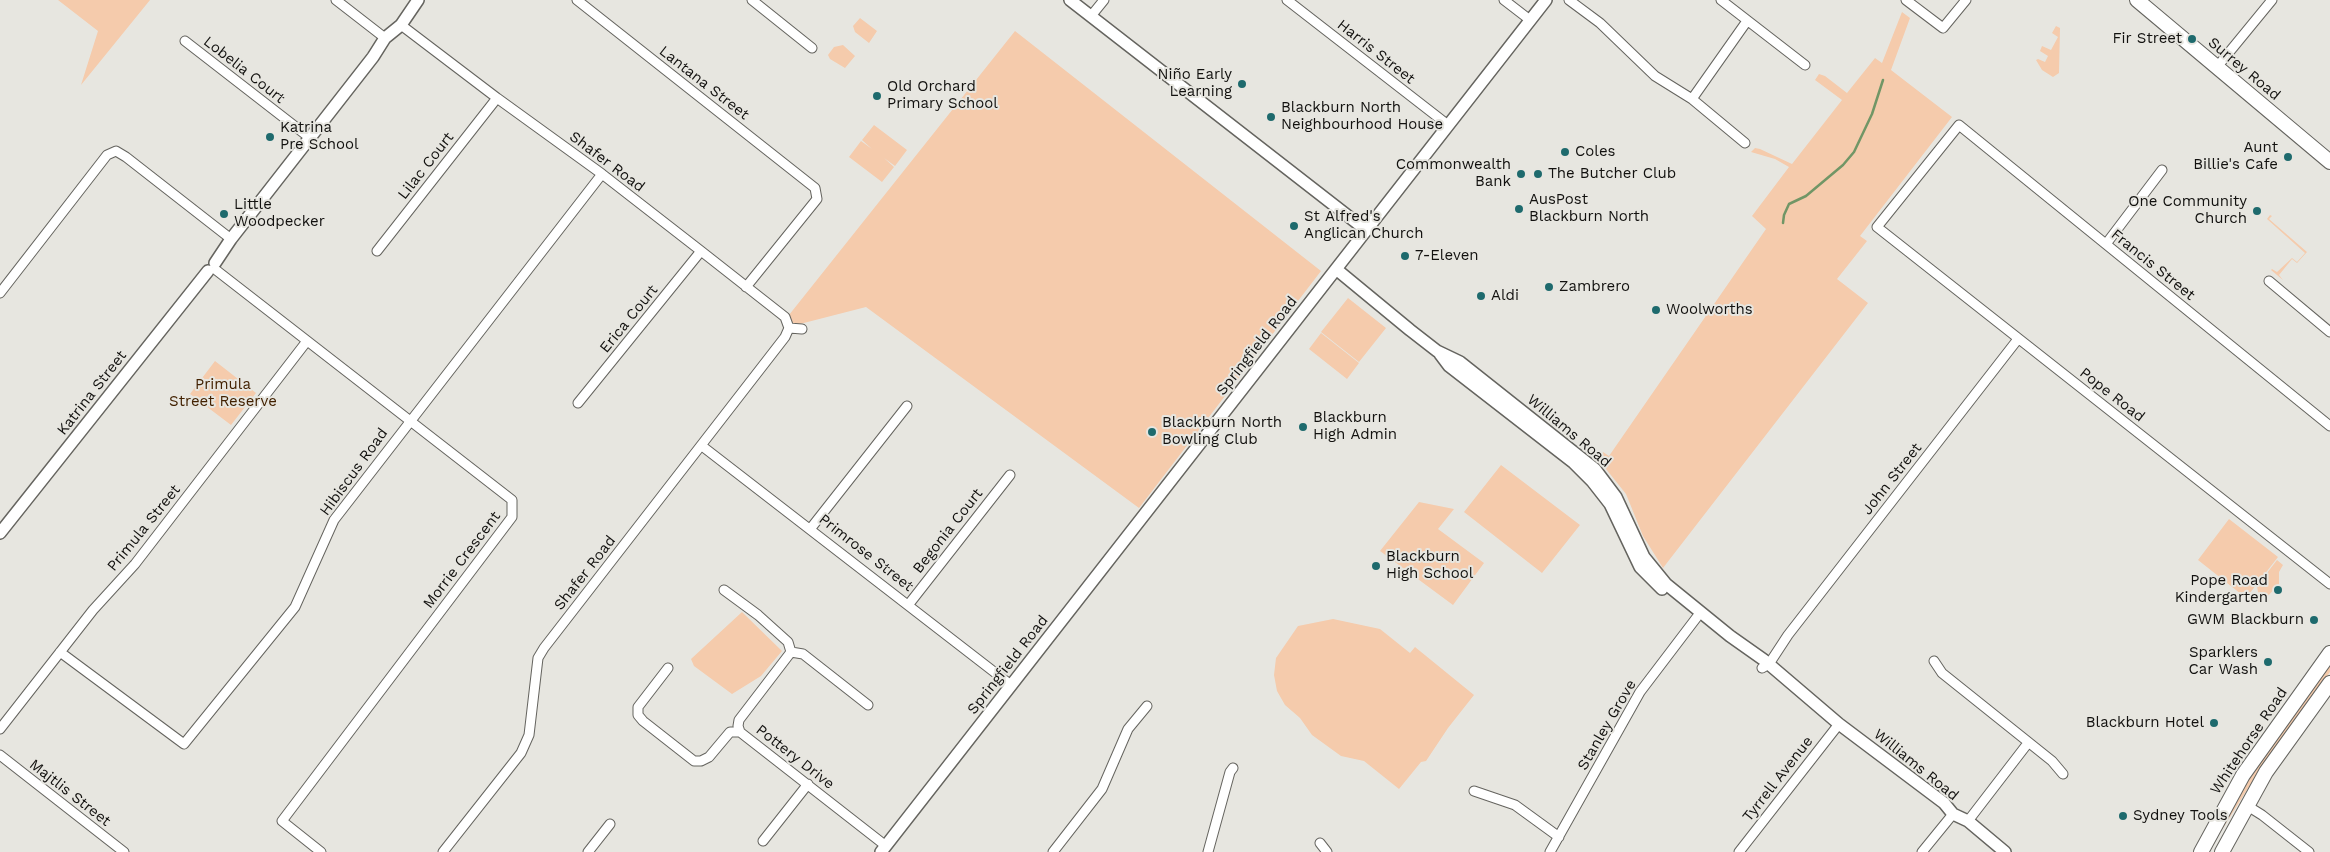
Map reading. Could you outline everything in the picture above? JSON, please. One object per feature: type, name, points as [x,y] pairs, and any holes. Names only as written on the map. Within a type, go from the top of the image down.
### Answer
[{"type":"main road","name":"Katrina Street","points":[[0,533],[213,268],[231,239],[373,57],[385,38],[401,25],[418,0]]},
{"type":"main road","points":[[1070,0],[1366,230]]},
{"type":"main road","name":"Springfield Road","points":[[883,849],[1546,0]]},
{"type":"main road","name":"Surrey Road","points":[[2137,0],[2330,162]]},
{"type":"main road","name":"Williams Road","points":[[1336,269],[1437,351],[1460,362],[1475,380],[1504,403],[1542,427],[1585,460],[1610,487],[1621,506],[1648,571]]},
{"type":"main road","name":"Williams Road","points":[[1504,403],[1527,427],[1574,464],[1600,491],[1617,518],[1631,551],[1658,581],[1769,668],[1801,697],[1808,699],[1944,803],[1953,814],[1968,821],[2005,852]]},
{"type":"main road","points":[[1527,427],[1542,427]]},
{"type":"main road","name":"Whitehorse Road","points":[[2201,852],[2243,775],[2330,653]]},
{"type":"main road","name":"Whitehorse Road","points":[[2222,852],[2246,805],[2266,772],[2330,683]]},
{"type":"street","points":[[336,0],[385,38]]},
{"type":"street","name":"Lantana Street","points":[[577,0],[815,188],[817,199],[746,287]]},
{"type":"street","points":[[752,0],[812,48]]},
{"type":"street","points":[[1091,16],[1104,0]]},
{"type":"street","name":"Harris Street","points":[[1287,0],[1448,125]]},
{"type":"street","points":[[1504,0],[1530,20]]},
{"type":"street","points":[[1569,0],[1600,23],[1655,76],[1692,99],[1745,143]]},
{"type":"street","points":[[1721,0],[1806,65]]},
{"type":"street","points":[[1906,0],[1943,28],[1966,0]]},
{"type":"street","points":[[2217,67],[2272,0]]},
{"type":"street","points":[[1692,99],[1748,20]]},
{"type":"street","name":"Shafer Road","points":[[401,25],[602,174],[701,251],[785,317],[789,328],[786,337],[544,648],[538,658],[529,735],[521,753],[443,852]]},
{"type":"street","name":"Lobelia Court","points":[[185,42],[310,138]]},
{"type":"street","name":"Lilac Court","points":[[377,251],[497,98]]},
{"type":"street","name":"Pope Road","points":[[1959,125],[1877,227],[2330,584]]},
{"type":"street","name":"Francis Street","points":[[1959,125],[2330,426]]},
{"type":"street","points":[[0,293],[107,155],[116,151],[231,239]]},
{"type":"street","points":[[2106,244],[2162,170]]},
{"type":"street","name":"Hibiscus Road","points":[[60,652],[184,744],[295,607],[334,520],[602,174]]},
{"type":"street","name":"Erica Court","points":[[578,403],[701,251]]},
{"type":"street","name":"Morrie Crescent","points":[[213,268],[512,500],[512,517],[282,821],[321,852]]},
{"type":"street","points":[[2269,281],[2330,332]]},
{"type":"street","points":[[789,328],[802,329]]},
{"type":"street","name":"John Street","points":[[1769,668],[1788,635],[2018,339]]},
{"type":"street","name":"Primula Street","points":[[0,730],[93,610],[135,564],[307,341]]},
{"type":"street","points":[[811,528],[907,406]]},
{"type":"street","name":"Primrose Street","points":[[702,446],[811,528],[1011,685]]},
{"type":"street","name":"Begonia Court","points":[[909,604],[1010,475]]},
{"type":"street","points":[[724,590],[758,615],[788,642],[791,652],[803,654],[868,705]]},
{"type":"street","name":"Stanley Grove","points":[[1550,852],[1640,692],[1700,615]]},
{"type":"street","name":"Pottery Drive","points":[[791,652],[739,720],[740,732],[808,784],[883,849]]},
{"type":"street","points":[[1934,661],[1942,673],[2058,766],[2063,774]]},
{"type":"street","points":[[668,668],[638,707],[638,715],[643,721],[694,760],[701,762],[709,757],[730,732],[740,732]]},
{"type":"street","points":[[1053,852],[1102,789],[1128,729],[1147,706]]},
{"type":"street","name":"Tyrrell Avenue","points":[[1739,852],[1839,724]]},
{"type":"street","points":[[1968,821],[2028,743]]},
{"type":"street","name":"Majtlis Street","points":[[0,755],[124,852]]},
{"type":"street","points":[[1208,852],[1230,772],[1233,768]]},
{"type":"street","points":[[763,841],[808,784]]},
{"type":"street","points":[[1474,791],[1515,805],[1559,837]]},
{"type":"street","points":[[2246,805],[2262,815],[2309,852]]},
{"type":"street","points":[[1922,852],[1953,814]]},
{"type":"street","points":[[588,852],[610,824]]},
{"type":"street","points":[[1320,843],[1327,852]]},
{"type":"green space","points":[[58,0],[150,0],[81,85],[98,31]]},
{"type":"green space","points":[[1902,12],[1910,18],[1891,70],[1952,117],[1860,236],[1867,241],[1837,279],[1868,303],[1663,568],[1643,536],[1626,494],[1602,464],[1601,456],[1603,452],[1609,456],[1766,229],[1752,216],[1789,167],[1775,159],[1751,152],[1755,148],[1760,149],[1792,164],[1842,100],[1815,80],[1819,74],[1825,76],[1847,93],[1875,58],[1882,63]]},
{"type":"green space","points":[[860,18],[877,31],[869,43],[855,32],[853,26]]},
{"type":"green space","points":[[2056,26],[2060,28],[2059,73],[2053,77],[2042,70],[2036,60],[2045,62],[2048,56],[2040,51],[2042,46],[2051,50],[2058,37],[2052,33]]},
{"type":"green space","points":[[1015,31],[1321,271],[1139,508],[866,307],[792,326],[789,315]]},
{"type":"green space","points":[[843,45],[855,56],[845,68],[830,59],[828,55],[834,47]]},
{"type":"green space","points":[[874,125],[907,150],[895,166],[884,158],[894,167],[882,182],[849,157],[861,141],[872,149],[862,140]]},
{"type":"green space","points":[[2270,215],[2272,216],[2269,219],[2307,252],[2297,263],[2292,259],[2279,275],[2283,280],[2271,270],[2277,272],[2292,258],[2297,262],[2305,253],[2267,219]]},
{"type":"green space","points":[[1348,298],[1386,328],[1359,362],[1321,332]]},
{"type":"green space","points":[[1321,333],[1359,363],[1347,379],[1309,349]]},
{"type":"green space","name":"Primula Street Reserve","points":[[215,361],[256,393],[231,425],[190,394]]},
{"type":"green space","points":[[1501,465],[1580,525],[1542,573],[1464,512]]},
{"type":"green space","points":[[1419,502],[1454,509],[1438,529],[1484,563],[1453,605],[1380,551]]},
{"type":"green space","points":[[2229,519],[2278,557],[2246,598],[2198,560]]},
{"type":"green space","points":[[2277,560],[2283,565],[2279,572],[2279,584],[2266,598],[2258,592],[2257,586]]},
{"type":"green space","points":[[742,612],[782,651],[761,676],[732,694],[694,666],[691,659]]},
{"type":"green space","points":[[1333,619],[1380,629],[1410,653],[1415,647],[1474,695],[1448,728],[1426,761],[1421,762],[1399,789],[1364,761],[1341,756],[1312,735],[1300,718],[1285,705],[1277,691],[1274,675],[1276,658],[1298,626]]},
{"type":"green space","points":[[2330,663],[2330,672],[2260,769],[2208,852],[2244,783]]},
{"type":"waterway","points":[[1783,223],[1789,204],[1806,196],[1843,165],[1854,152],[1872,114],[1883,80]]},
{"type":"place","name":"Fir Street","points":[[2192,39]]},
{"type":"place","name":"Niño Early Learning","points":[[1242,84]]},
{"type":"place","name":"Old Orchard Primary School","points":[[877,96]]},
{"type":"place","name":"Blackburn North Neighbourhood House","points":[[1271,117]]},
{"type":"place","name":"Katrina Pre School","points":[[270,137]]},
{"type":"place","name":"Coles","points":[[1565,152]]},
{"type":"place","name":"Aunt Billie's Cafe","points":[[2288,157]]},
{"type":"place","name":"Commonwealth Bank","points":[[1521,174]]},
{"type":"place","name":"The Butcher Club","points":[[1538,174]]},
{"type":"place","name":"AusPost Blackburn North","points":[[1519,209]]},
{"type":"place","name":"One Community Church","points":[[2257,211]]},
{"type":"place","name":"Little Woodpecker","points":[[224,214]]},
{"type":"place","name":"St Alfred's Anglican Church","points":[[1294,226]]},
{"type":"place","name":"7-Eleven","points":[[1405,256]]},
{"type":"place","name":"Zambrero","points":[[1549,287]]},
{"type":"place","name":"Aldi","points":[[1481,296]]},
{"type":"place","name":"Woolworths","points":[[1656,310]]},
{"type":"place","name":"Blackburn High Admin","points":[[1303,427]]},
{"type":"place","name":"Blackburn North Bowling Club","points":[[1152,432]]},
{"type":"place","name":"Blackburn High School","points":[[1376,566]]},
{"type":"place","name":"Pope Road Kindergarten","points":[[2278,590]]},
{"type":"place","name":"GWM Blackburn","points":[[2314,620]]},
{"type":"place","name":"Sparklers Car Wash","points":[[2268,662]]},
{"type":"place","name":"Blackburn Hotel","points":[[2214,723]]},
{"type":"place","name":"Sydney Tools","points":[[2123,816]]}]
